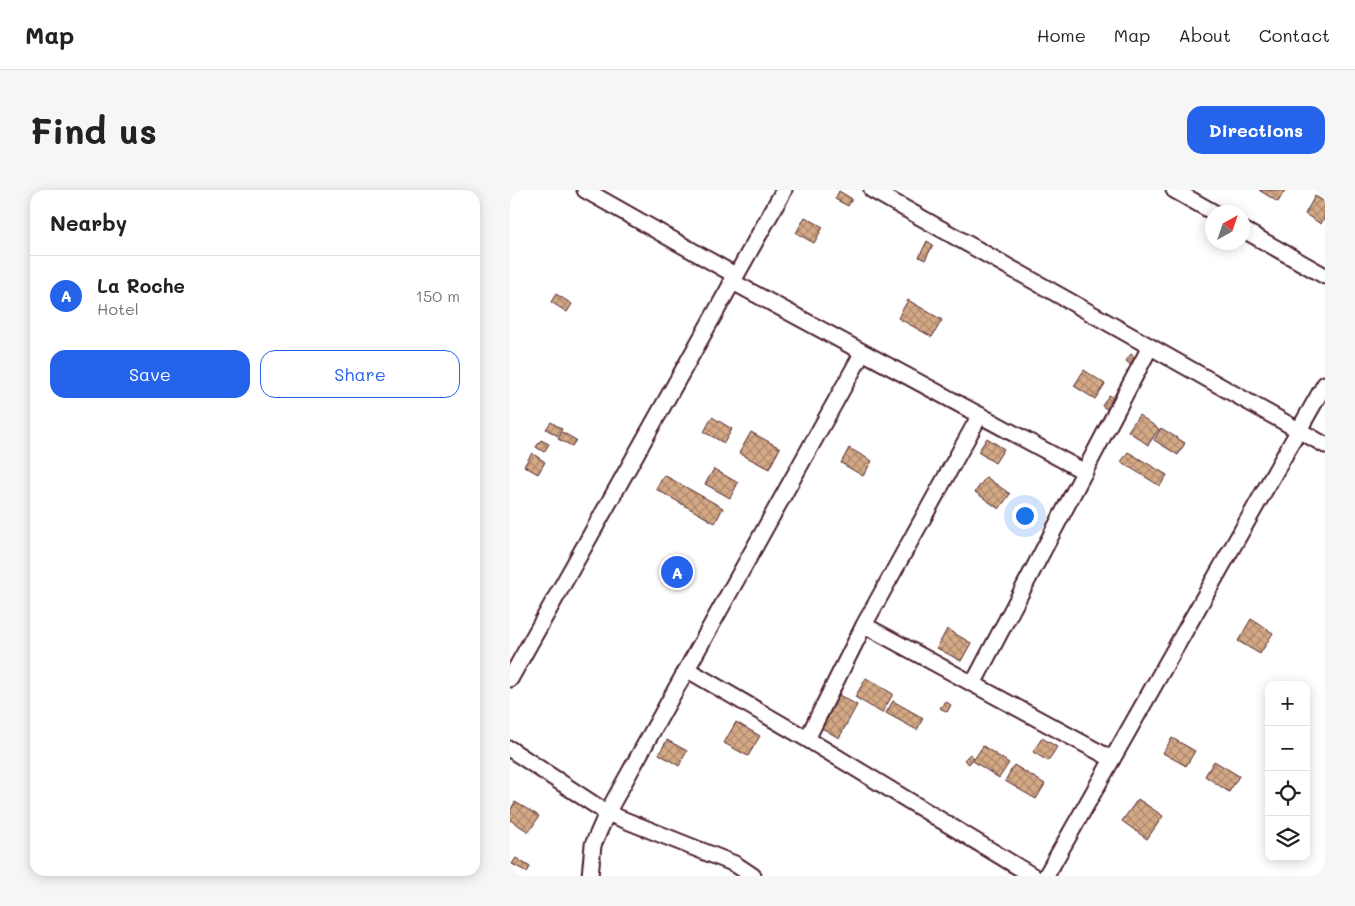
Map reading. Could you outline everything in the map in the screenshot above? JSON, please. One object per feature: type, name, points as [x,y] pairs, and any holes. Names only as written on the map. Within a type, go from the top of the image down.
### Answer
[{"type":"street","points":[[585,190],[862,352],[1084,472]]},
{"type":"street","points":[[510,679],[784,190]]},
{"type":"street","points":[[872,190],[1325,445]]},
{"type":"street","points":[[1174,190],[1205,207]]},
{"type":"street","points":[[1250,234],[1325,276]]},
{"type":"street","points":[[973,684],[1150,347]]},
{"type":"street","points":[[590,876],[593,845],[607,813],[688,670],[862,352]]},
{"type":"street","points":[[1046,876],[1325,384]]},
{"type":"street","points":[[807,739],[864,625],[980,416]]},
{"type":"street","points":[[864,625],[1112,759]]},
{"type":"street","points":[[688,670],[807,739],[1033,876]]},
{"type":"street","points":[[510,748],[607,813],[734,864],[753,876]]},
{"type":"building","points":[[1259,190],[1285,190],[1278,202]]},
{"type":"building","points":[[839,191],[852,199],[848,206],[835,199]]},
{"type":"building","points":[[1315,196],[1325,202],[1325,217],[1321,224],[1305,214]]},
{"type":"building","points":[[805,217],[823,227],[814,243],[796,233]]},
{"type":"building","points":[[927,241],[933,245],[925,260],[919,257]]},
{"type":"building","points":[[556,294],[572,304],[567,312],[551,302]]},
{"type":"building","points":[[908,300],[942,320],[932,337],[898,318]]},
{"type":"building","points":[[1131,354],[1139,360],[1133,367],[1126,361]]},
{"type":"building","points":[[1084,370],[1105,384],[1095,399],[1074,386]]},
{"type":"building","points":[[1109,395],[1117,400],[1110,411],[1102,406]]},
{"type":"building","points":[[1139,415],[1159,429],[1148,445],[1128,431]]},
{"type":"building","points":[[712,417],[732,429],[724,443],[704,432]]},
{"type":"building","points":[[551,422],[562,429],[558,436],[546,429]]},
{"type":"building","points":[[1161,428],[1185,443],[1178,455],[1154,440]]},
{"type":"building","points":[[562,432],[576,440],[572,446],[558,439]]},
{"type":"building","points":[[751,432],[780,448],[769,469],[739,453]]},
{"type":"building","points":[[987,438],[1004,449],[995,463],[978,452]]},
{"type":"building","points":[[541,440],[549,444],[544,452],[536,447]]},
{"type":"building","points":[[849,448],[872,461],[863,476],[841,463]]},
{"type":"building","points":[[1128,452],[1167,475],[1160,486],[1121,462]]},
{"type":"building","points":[[532,453],[545,462],[538,474],[524,466]]},
{"type":"building","points":[[714,469],[738,483],[730,498],[705,484]]},
{"type":"building","points":[[664,475],[723,508],[715,523],[656,489]]},
{"type":"building","points":[[986,477],[1010,494],[999,509],[975,492]]},
{"type":"building","points":[[1251,619],[1273,633],[1260,654],[1238,641]]},
{"type":"building","points":[[947,629],[971,643],[961,661],[937,648]]},
{"type":"building","points":[[866,678],[893,694],[882,713],[855,697]]},
{"type":"building","points":[[839,695],[857,705],[839,738],[820,727]]},
{"type":"building","points":[[893,701],[923,718],[917,730],[886,713]]},
{"type":"building","points":[[945,701],[951,705],[947,712],[940,708]]},
{"type":"building","points":[[736,722],[760,736],[748,756],[724,743]]},
{"type":"building","points":[[1042,738],[1057,747],[1048,761],[1033,752]]},
{"type":"building","points":[[1172,738],[1195,751],[1186,766],[1163,753]]},
{"type":"building","points":[[667,740],[687,751],[679,766],[659,754]]},
{"type":"building","points":[[983,746],[1009,763],[999,778],[973,761]]},
{"type":"building","points":[[970,754],[974,758],[969,764],[964,760]]},
{"type":"building","points":[[1214,761],[1239,776],[1229,792],[1205,776]]},
{"type":"building","points":[[1014,765],[1045,784],[1036,799],[1005,781]]},
{"type":"building","points":[[1138,799],[1163,816],[1147,839],[1122,821]]},
{"type":"building","points":[[515,802],[539,816],[529,832],[510,820],[510,811]]},
{"type":"building","points":[[516,858],[530,867],[527,872],[512,864]]},
{"type":"place","name":"La Roche","points":[[677,572]]}]
